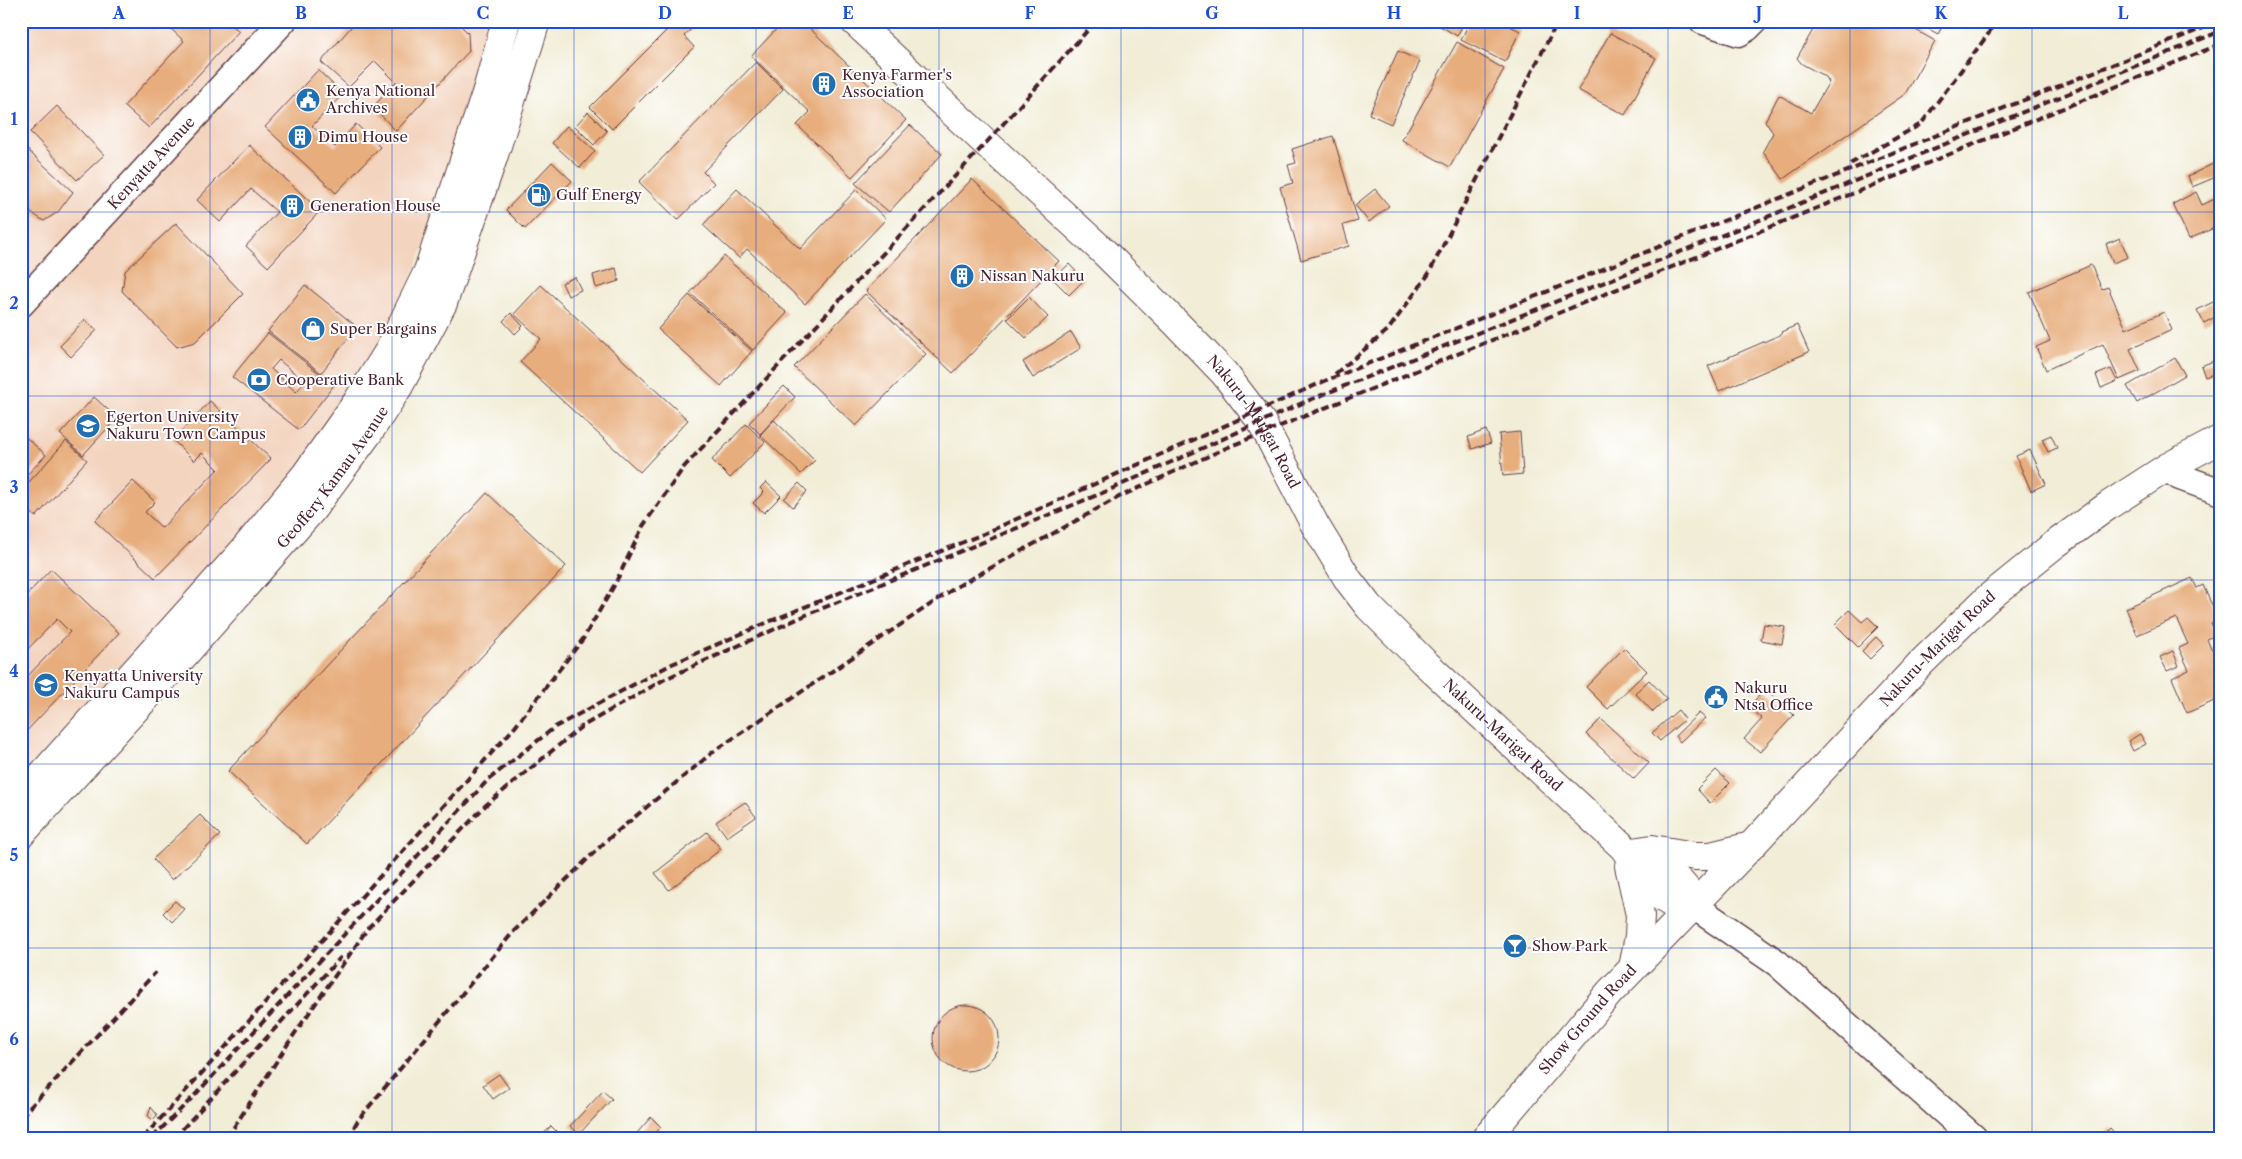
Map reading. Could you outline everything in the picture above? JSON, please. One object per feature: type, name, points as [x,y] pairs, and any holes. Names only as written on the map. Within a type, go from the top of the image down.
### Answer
[{"type":"main road","name":"Geoffery Kamau Avenue","points":[[21,798],[243,552],[306,474],[357,402],[390,349],[428,271],[488,87],[506,21]]},
{"type":"main road","name":"Geoffery Kamau Avenue","points":[[21,834],[136,710],[311,511],[367,436],[399,386],[443,303],[494,155],[536,21]]},
{"type":"main road","name":"Nakuru-Marigat Road","points":[[854,21],[1104,252],[1224,373],[1261,421],[1315,525],[1349,582],[1369,607],[1424,662],[1628,851],[1658,894],[1676,906],[1694,906],[1915,670],[1988,599],[2077,528],[2166,468],[2221,439]]},
{"type":"main road","points":[[1633,968],[1639,936],[1640,915],[1628,851],[1652,849],[1695,856],[1710,856],[1752,845]]},
{"type":"main road","name":"Show Ground Road","points":[[1486,1138],[1610,992],[1694,906]]},
{"type":"street","name":"Kenyatta Avenue","points":[[26,290],[283,21]]},
{"type":"street","points":[[1702,21],[1739,33],[1754,21]]},
{"type":"street","points":[[2166,468],[2180,477],[2221,492]]},
{"type":"street","points":[[1694,906],[1777,963],[1974,1138]]},
{"type":"shaded area","points":[[21,21],[514,21],[359,408],[21,795]]},
{"type":"building","points":[[174,21],[227,21],[239,31],[149,128],[124,106],[184,41],[169,27]]},
{"type":"building","points":[[356,21],[456,21],[468,33],[469,51],[396,131],[373,107],[396,82],[375,61],[349,87],[321,62]]},
{"type":"building","points":[[676,21],[687,21],[693,27],[684,36],[694,47],[612,129],[590,107]]},
{"type":"building","name":"Kenya Farmer's Association","points":[[784,21],[802,21],[906,120],[852,177],[797,125],[810,112],[751,56]]},
{"type":"building","points":[[1432,21],[1465,21],[1457,36]]},
{"type":"building","points":[[1470,21],[1500,21],[1520,31],[1505,62],[1461,40]]},
{"type":"building","points":[[1818,21],[1900,21],[1935,41],[1905,94],[1783,179],[1763,151],[1773,133],[1765,121],[1779,95],[1811,113],[1829,82],[1826,77],[1802,64],[1797,58]]},
{"type":"building","points":[[1913,21],[1945,21],[1938,34]]},
{"type":"building","points":[[1610,33],[1656,58],[1625,115],[1578,90]]},
{"type":"building","points":[[1457,42],[1504,69],[1450,167],[1402,140]]},
{"type":"building","points":[[1398,51],[1420,61],[1391,124],[1369,114]]},
{"type":"building","points":[[756,62],[783,89],[703,172],[714,183],[678,220],[639,182]]},
{"type":"building","name":"Dimu House","points":[[318,70],[343,94],[312,126],[335,147],[356,124],[380,147],[336,193],[265,127]]},
{"type":"building","points":[[57,106],[104,155],[77,180],[30,132]]},
{"type":"building","points":[[588,112],[607,131],[594,145],[575,126]]},
{"type":"building","name":"Kenya Farmer's Association","points":[[910,125],[942,154],[889,212],[855,183]]},
{"type":"building","points":[[567,126],[595,151],[580,168],[552,143]]},
{"type":"building","points":[[1333,136],[1358,221],[1343,225],[1349,246],[1301,260],[1280,187],[1293,183],[1288,165],[1296,163],[1292,149]]},
{"type":"building","points":[[21,144],[73,192],[58,212],[44,221],[21,206]]},
{"type":"building","name":"Generation House","points":[[249,145],[320,211],[268,267],[246,246],[277,212],[251,189],[220,222],[197,200]]},
{"type":"building","name":"Gulf Energy","points":[[552,162],[572,181],[525,229],[506,210]]},
{"type":"building","points":[[2217,162],[2221,175],[2192,187],[2188,176]]},
{"type":"building","name":"Nissan Nakuru","points":[[972,179],[1059,261],[953,373],[866,291]]},
{"type":"building","points":[[737,189],[800,249],[856,190],[886,219],[805,304],[747,249],[739,258],[703,225]]},
{"type":"building","points":[[1375,189],[1389,206],[1369,222],[1355,205]]},
{"type":"building","points":[[2196,192],[2202,205],[2221,196],[2221,225],[2189,239],[2173,204]]},
{"type":"building","points":[[176,223],[243,294],[195,342],[177,347],[122,291],[125,271]]},
{"type":"building","points":[[2120,238],[2128,257],[2113,263],[2106,244]]},
{"type":"building","points":[[724,256],[787,313],[753,350],[690,293]]},
{"type":"building","points":[[1069,264],[1084,280],[1069,295],[1053,279]]},
{"type":"building","points":[[2091,265],[2102,289],[2108,287],[2126,329],[2164,312],[2172,330],[2130,349],[2140,371],[2119,380],[2103,344],[2046,370],[2036,347],[2050,341],[2029,292]]},
{"type":"building","points":[[616,268],[619,281],[596,288],[593,275]]},
{"type":"building","points":[[575,277],[581,290],[568,296],[562,283]]},
{"type":"building","name":"Super Bargains","points":[[305,285],[357,327],[321,373],[268,331]]},
{"type":"building","points":[[541,285],[688,420],[640,472],[520,362],[541,339],[514,314]]},
{"type":"building","points":[[865,294],[926,354],[856,426],[794,367]]},
{"type":"building","points":[[689,295],[752,351],[721,386],[658,329]]},
{"type":"building","points":[[1029,297],[1048,317],[1026,338],[1007,319]]},
{"type":"building","points":[[2215,301],[2221,314],[2204,323],[2197,310]]},
{"type":"building","points":[[511,313],[523,326],[515,334],[503,321]]},
{"type":"building","points":[[85,320],[97,330],[71,357],[60,346]]},
{"type":"building","points":[[1797,325],[1809,352],[1719,391],[1708,366],[1782,334],[1781,332]]},
{"type":"building","points":[[1071,332],[1081,348],[1033,378],[1023,362]]},
{"type":"building","name":"Cooperative Bank","points":[[268,333],[334,385],[299,430],[232,377]],"holes":[[[279,360],[305,382],[296,392],[271,369]]]},
{"type":"building","points":[[2175,358],[2185,375],[2137,403],[2127,386]]},
{"type":"building","points":[[2216,360],[2216,362],[2221,361],[2221,373],[2218,366],[2219,372],[2205,377],[2201,366]]},
{"type":"building","points":[[2111,369],[2117,381],[2101,388],[2096,375]]},
{"type":"building","points":[[784,386],[795,397],[760,434],[749,423]]},
{"type":"building","name":"Egerton University Nakuru Town Campus","points":[[94,397],[117,418],[83,455],[60,434]]},
{"type":"building","points":[[210,401],[271,459],[155,578],[95,521],[133,481],[155,502],[145,512],[162,528],[218,469],[202,453],[194,461],[173,440]]},
{"type":"building","points":[[774,420],[815,460],[801,474],[760,435]]},
{"type":"building","points":[[746,424],[765,442],[730,478],[712,460]]},
{"type":"building","points":[[1486,430],[1491,443],[1472,449],[1468,437]]},
{"type":"building","points":[[1520,432],[1523,474],[1503,476],[1499,434]]},
{"type":"building","points":[[21,433],[46,455],[21,481]]},
{"type":"building","points":[[2051,435],[2057,448],[2048,452],[2042,439]]},
{"type":"building","points":[[66,441],[87,460],[36,517],[21,504],[21,491]]},
{"type":"building","points":[[2030,450],[2046,484],[2031,491],[2016,456]]},
{"type":"building","points":[[766,482],[781,496],[764,513],[753,503],[764,492],[760,488]]},
{"type":"building","points":[[799,483],[807,491],[793,507],[784,499]]},
{"type":"building","points":[[487,493],[566,566],[307,844],[228,771]]},
{"type":"building","name":"Kenyatta University Nakuru Campus","points":[[51,569],[119,633],[21,737],[21,683],[70,632],[57,619],[21,656],[21,601]]},
{"type":"building","points":[[2192,578],[2197,588],[2203,585],[2218,619],[2211,623],[2216,635],[2207,639],[2211,649],[2221,644],[2221,698],[2187,713],[2172,678],[2189,670],[2179,648],[2188,644],[2176,618],[2137,635],[2126,608]]},
{"type":"building","points":[[1849,610],[1862,622],[1868,617],[1878,627],[1858,647],[1835,624]]},
{"type":"building","points":[[1764,624],[1785,627],[1782,644],[1761,640]]},
{"type":"building","points":[[1876,637],[1884,645],[1870,659],[1862,651]]},
{"type":"building","points":[[1624,648],[1647,671],[1608,709],[1586,687]]},
{"type":"building","points":[[2173,651],[2179,666],[2167,671],[2160,657]]},
{"type":"building","points":[[1649,680],[1667,699],[1653,712],[1635,693]]},
{"type":"building","points":[[1765,689],[1794,715],[1760,752],[1744,739],[1762,719],[1749,707]]},
{"type":"building","points":[[1678,710],[1685,719],[1660,741],[1652,733]]},
{"type":"building","points":[[1699,713],[1705,718],[1680,742],[1675,736]]},
{"type":"building","points":[[1601,719],[1649,763],[1634,779],[1586,734]]},
{"type":"building","points":[[2140,734],[2146,744],[2133,751],[2128,741]]},
{"type":"building","points":[[1716,770],[1730,783],[1710,803],[1697,789]]},
{"type":"building","points":[[745,802],[756,817],[727,837],[716,822]]},
{"type":"building","points":[[200,815],[220,835],[172,880],[153,859]]},
{"type":"building","points":[[707,832],[721,849],[669,890],[655,873]]},
{"type":"building","points":[[175,901],[184,909],[172,922],[163,913]]},
{"type":"building","points":[[966,1005],[979,1007],[994,1020],[997,1025],[999,1038],[997,1051],[984,1066],[979,1069],[966,1071],[953,1069],[938,1056],[935,1051],[933,1038],[935,1025],[948,1010],[953,1007]]},
{"type":"building","points":[[499,1074],[509,1088],[493,1099],[483,1085]]},
{"type":"building","points":[[603,1091],[612,1099],[579,1134],[570,1126]]},
{"type":"building","points":[[151,1107],[157,1115],[153,1120],[148,1116]]},
{"type":"building","points":[[651,1117],[661,1127],[651,1138],[642,1138],[637,1133]]},
{"type":"building","points":[[551,1126],[563,1138],[540,1138]]},
{"type":"building","points":[[2110,1128],[2119,1138],[2100,1138]]},
{"type":"railway","points":[[143,1138],[515,727],[583,639],[615,584],[643,526],[684,467],[986,143],[1096,21]]},
{"type":"railway","points":[[1335,374],[1388,330],[1428,275],[1558,21]]},
{"type":"railway","points":[[1850,164],[1921,124],[1989,33],[1994,21]]},
{"type":"railway","points":[[152,1138],[195,1095],[488,780],[555,727],[672,664],[773,620],[983,534],[1327,380],[2221,21]]},
{"type":"railway","points":[[227,1138],[291,1039],[368,928],[486,805],[581,727],[665,679],[806,615],[1107,491],[1307,401],[1745,226],[2221,31]]},
{"type":"railway","points":[[348,1138],[358,1120],[514,931],[607,840],[713,752],[956,587],[1119,497],[1226,448],[2221,44]]},
{"type":"railway","points":[[174,1138],[341,957]]},
{"type":"railway","points":[[21,1117],[156,972]]},
{"type":"place","name":"Kenya Farmer's Association","points":[[824,84]]},
{"type":"place","name":"Kenya National Archives","points":[[308,100]]},
{"type":"place","name":"Dimu House","points":[[300,137]]},
{"type":"place","name":"Gulf Energy","points":[[539,195]]},
{"type":"place","name":"Generation House","points":[[292,206]]},
{"type":"place","name":"Nissan Nakuru","points":[[962,276]]},
{"type":"place","name":"Super Bargains","points":[[313,329]]},
{"type":"place","name":"Cooperative Bank","points":[[259,380]]},
{"type":"place","name":"Egerton University Nakuru Town Campus","points":[[88,426]]},
{"type":"place","name":"Kenyatta University Nakuru Campus","points":[[46,685]]},
{"type":"place","name":"Nakuru Ntsa Office","points":[[1716,697]]},
{"type":"place","name":"Show Park","points":[[1515,946]]}]
